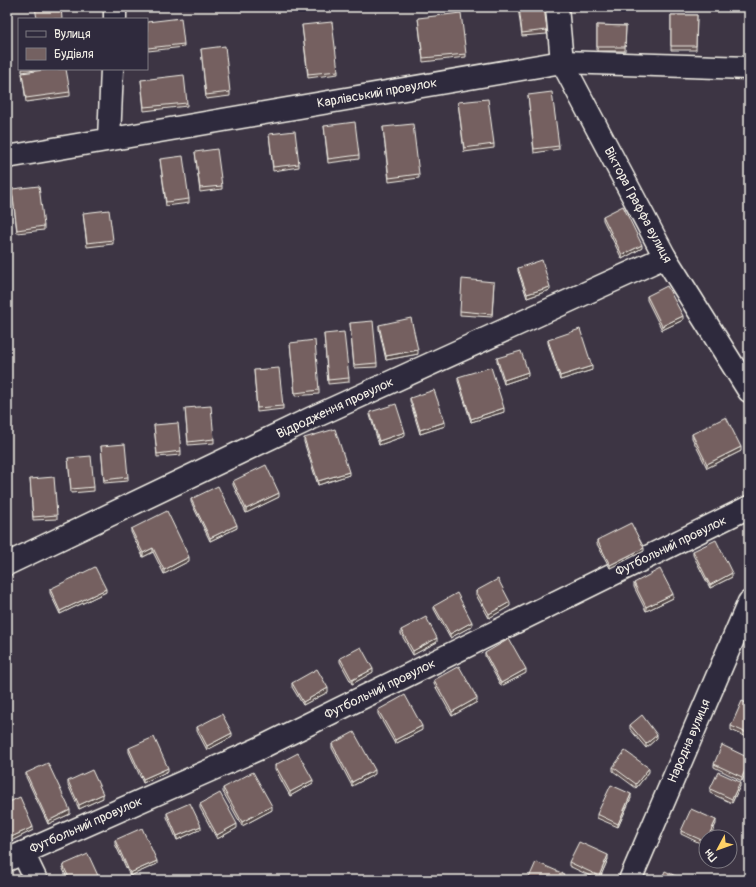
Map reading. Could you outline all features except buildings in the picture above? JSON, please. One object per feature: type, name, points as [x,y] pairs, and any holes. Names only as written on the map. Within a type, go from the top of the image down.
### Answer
[{"type":"street","points":[[115,7],[115,18]]},
{"type":"street","name":"Віктора Граффа вулиця","points":[[557,7],[562,62],[664,257],[749,391]]},
{"type":"street","name":"Карлівський провулок","points":[[7,157],[562,62],[749,68]]},
{"type":"street","points":[[109,139],[112,70]]},
{"type":"street","name":"Відродження провулок","points":[[7,564],[312,418],[664,257]]},
{"type":"street","name":"Футбольний провулок","points":[[15,857],[258,749],[749,507]]},
{"type":"street","name":"Народна вулиця","points":[[630,880],[749,602]]},
{"type":"street","points":[[15,857],[36,880]]}]
